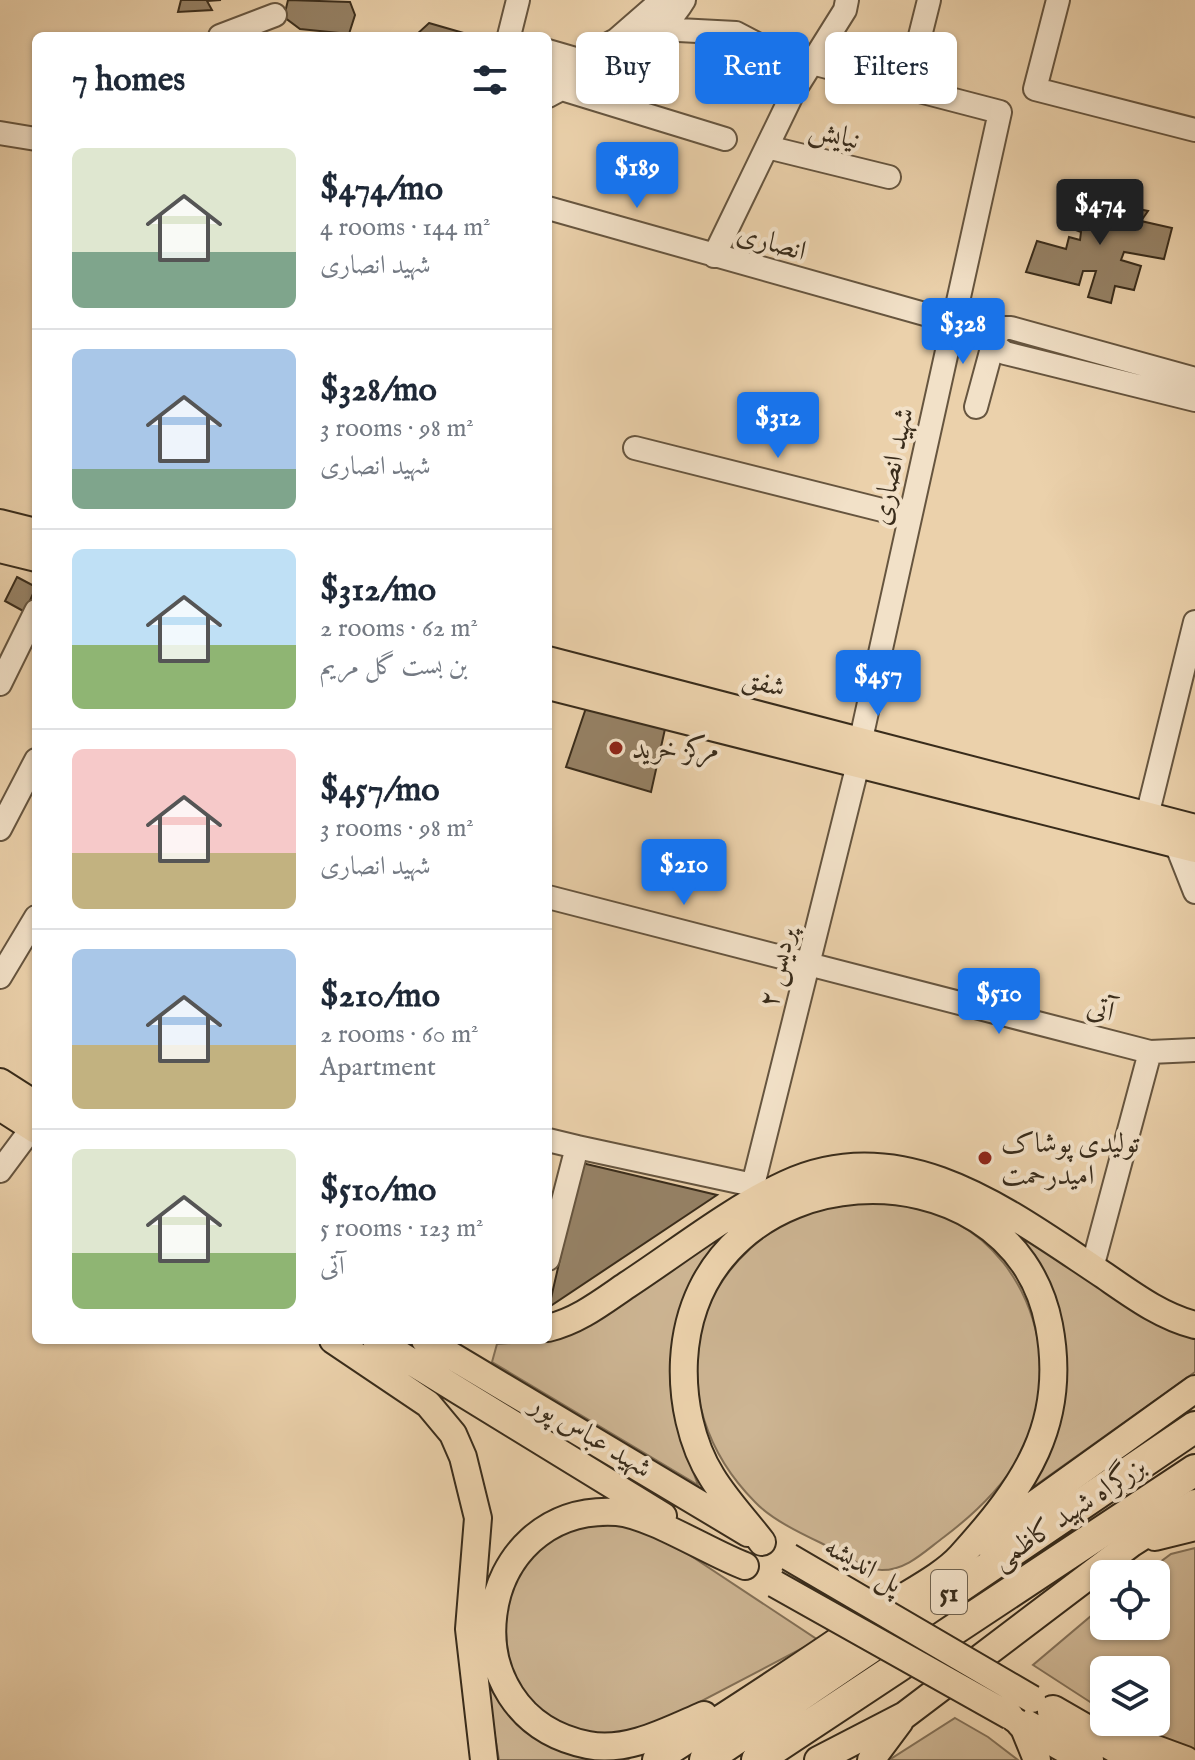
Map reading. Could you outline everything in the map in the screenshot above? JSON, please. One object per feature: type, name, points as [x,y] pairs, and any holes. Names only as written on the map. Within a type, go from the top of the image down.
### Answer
[{"type":"highway","name":"بزرگراه شهید کاظمی","points":[[705,1760],[1195,1427]]},
{"type":"highway","name":"بزرگراه شهید کاظمی","points":[[757,1760],[1195,1470]]},
{"type":"highway","points":[[1029,1712],[1088,1760]]},
{"type":"highway","points":[[1029,1712],[1138,1760]]},
{"type":"main road","points":[[0,523],[32,531]]},
{"type":"main road","points":[[2,555],[32,558]]},
{"type":"main road","name":"شفق","points":[[552,661],[859,751],[1189,840]]},
{"type":"main road","name":"شفق","points":[[552,687],[859,751],[1147,816],[1189,840]]},
{"type":"main road","points":[[0,1082],[32,1118]]},
{"type":"main road","points":[[0,1107],[32,1120]]},
{"type":"main road","points":[[552,1326],[593,1308],[787,1183],[830,1170],[868,1166],[935,1176],[1005,1210],[1161,1314],[1195,1325]]},
{"type":"main road","points":[[762,1542],[711,1477],[694,1438],[683,1385],[686,1332],[698,1293],[718,1260],[749,1229],[778,1209],[815,1195],[855,1190],[894,1192],[930,1198],[963,1213],[998,1235],[1025,1266],[1045,1305],[1052,1343],[1053,1396],[1043,1441],[1019,1484],[960,1558]]},
{"type":"main road","points":[[339,1344],[428,1404],[453,1434],[463,1457],[478,1518],[469,1629],[484,1760]]},
{"type":"main road","name":"شهید عباس پور","points":[[383,1344],[775,1584],[1029,1712]]},
{"type":"main road","name":"شهید عباس پور","points":[[432,1344],[789,1557]]},
{"type":"main road","name":"بزرگراه شهید کاظمی","points":[[777,1683],[960,1558],[1195,1389]]},
{"type":"main road","points":[[1124,1442],[1195,1402]]},
{"type":"main road","points":[[818,1760],[905,1715],[1132,1543],[1195,1503]]},
{"type":"main road","points":[[745,1566],[652,1523],[619,1512],[580,1515],[542,1530],[514,1557],[496,1591],[489,1631],[499,1676],[520,1708],[544,1729],[589,1746],[642,1742],[777,1683]]},
{"type":"main road","points":[[1132,1543],[1195,1527]]},
{"type":"main road","name":"پل اندیشه","points":[[789,1557],[1029,1712]]},
{"type":"main road","points":[[656,1760],[777,1683]]},
{"type":"main road","points":[[1037,1760],[1029,1712],[1186,1760]]},
{"type":"main road","points":[[871,1760],[905,1715]]},
{"type":"street","points":[[510,32],[518,0]]},
{"type":"street","points":[[553,87],[625,54],[659,29],[684,0]]},
{"type":"street","name":"انصاری","points":[[847,0],[845,10],[812,63],[767,147],[714,256],[953,322]]},
{"type":"street","points":[[921,32],[929,0]]},
{"type":"street","points":[[1058,0],[1035,89],[1195,130]]},
{"type":"street","points":[[625,32],[660,1]]},
{"type":"street","points":[[232,32],[276,17]]},
{"type":"street","points":[[659,29],[717,32]]},
{"type":"street","points":[[552,52],[576,59]]},
{"type":"street","points":[[553,87],[576,63]]},
{"type":"street","points":[[812,63],[825,66]]},
{"type":"street","points":[[553,87],[725,139]]},
{"type":"street","name":"شهید انصاری","points":[[859,751],[1000,112],[957,101]]},
{"type":"street","points":[[0,133],[32,138]]},
{"type":"street","name":"نیایش","points":[[767,147],[889,177]]},
{"type":"street","points":[[552,209],[714,256]]},
{"type":"street","points":[[976,407],[995,337],[1003,328],[1195,379]]},
{"type":"street","points":[[995,337],[996,346],[1005,353],[1195,400]]},
{"type":"street","points":[[635,448],[910,517]]},
{"type":"street","points":[[0,684],[32,619]]},
{"type":"street","points":[[1147,816],[1195,622]]},
{"type":"street","name":"پردیس ۲","points":[[577,1147],[753,1185],[859,751]]},
{"type":"street","points":[[0,829],[32,768]]},
{"type":"street","points":[[1189,840],[1195,892]]},
{"type":"street","name":"آتی","points":[[552,898],[1150,1052],[1195,1050]]},
{"type":"street","points":[[0,977],[32,924]]},
{"type":"street","points":[[1092,1268],[1150,1052]]},
{"type":"street","points":[[0,1171],[32,1125]]},
{"type":"street","points":[[552,1141],[577,1147],[552,1244]]},
{"type":"shaded area","points":[[874,1202],[926,1211],[955,1222],[982,1240],[1004,1263],[1021,1290],[1033,1319],[1041,1381],[1037,1412],[1027,1442],[1012,1470],[992,1495],[923,1554],[900,1567],[882,1570],[859,1564],[795,1530],[755,1502],[724,1463],[704,1421],[696,1378],[700,1335],[714,1296],[739,1260],[774,1230],[820,1207]]},
{"type":"shaded area","points":[[750,1217],[709,1255],[692,1282],[680,1309],[674,1338],[674,1397],[698,1485],[492,1362],[497,1344],[552,1344],[552,1338]]},
{"type":"shaded area","points":[[1014,1230],[1118,1300],[1195,1333],[1195,1372],[1022,1495],[1043,1463],[1061,1418],[1066,1362],[1032,1261]]},
{"type":"shaded area","points":[[609,1522],[643,1527],[667,1540],[818,1640],[652,1727],[609,1737],[573,1733],[539,1715],[511,1686],[500,1605],[514,1568],[569,1526]]},
{"type":"shaded area","points":[[1195,1548],[1195,1750],[1160,1736],[1170,1736],[1170,1656],[1090,1656],[1090,1702],[1033,1665],[1090,1617],[1090,1640],[1170,1640],[1170,1560],[1163,1560],[1171,1554]]},
{"type":"shaded area","points":[[480,1649],[512,1712],[645,1748],[627,1760],[499,1760]]},
{"type":"shaded area","points":[[955,1718],[988,1737],[1018,1760],[889,1760]]},
{"type":"building","points":[[181,0],[221,0],[207,1],[212,10],[178,12]]},
{"type":"building","points":[[288,0],[350,2],[355,15],[350,32],[300,29],[284,17]]},
{"type":"building","points":[[429,23],[460,32],[419,32]]},
{"type":"building","points":[[1069,192],[1102,202],[1098,221],[1107,223],[1114,204],[1148,211],[1141,221],[1172,228],[1164,259],[1124,252],[1121,260],[1141,266],[1134,290],[1115,286],[1111,303],[1088,297],[1096,271],[1083,271],[1079,285],[1026,272],[1037,241],[1066,249],[1069,237],[1080,240],[1081,232],[1060,224]]},
{"type":"building","points":[[17,577],[32,585],[32,596],[25,612],[5,601]]},
{"type":"building","name":"مرکز خرید","points":[[586,708],[665,729],[651,792],[566,767]]},
{"type":"building","points":[[582,1163],[717,1195],[552,1305]]},
{"type":"place","name":"مرکز خرید","points":[[616,748]]},
{"type":"place","name":"تولیدی پوشاک امیدرحمت","points":[[985,1158]]}]
